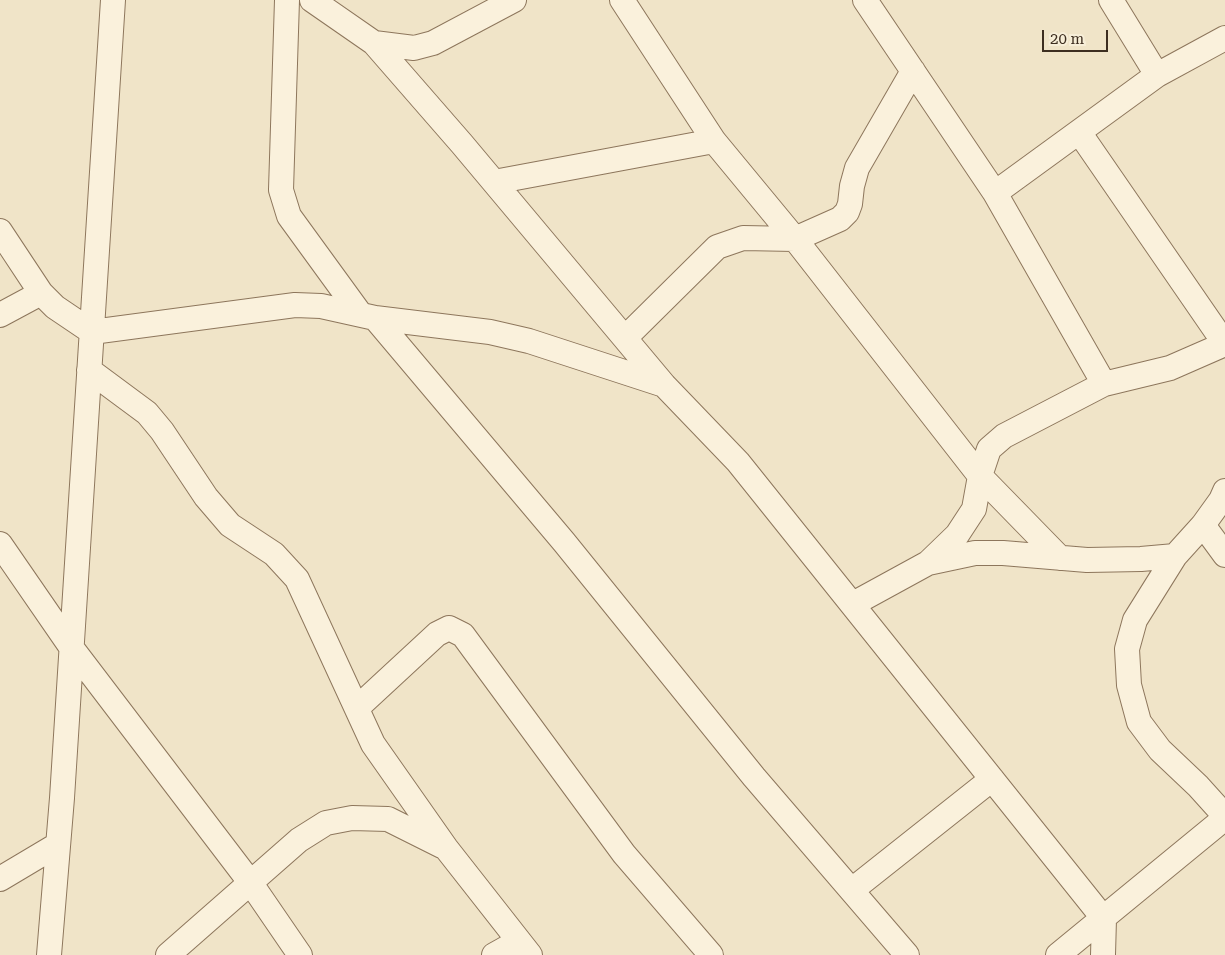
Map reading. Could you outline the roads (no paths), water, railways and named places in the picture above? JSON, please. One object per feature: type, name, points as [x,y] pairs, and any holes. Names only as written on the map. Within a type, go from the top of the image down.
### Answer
[{"type":"street","points":[[49,955],[92,332],[112,0]]},
{"type":"street","points":[[287,0],[281,190],[289,216],[368,316],[564,542],[748,770],[907,955]]},
{"type":"street","points":[[312,0],[374,43],[494,182],[664,385],[738,462],[1104,919],[1103,955]]},
{"type":"street","points":[[374,43],[414,48],[433,43],[514,0]]},
{"type":"street","points":[[622,0],[714,141],[795,239],[980,476],[1060,558]]},
{"type":"street","points":[[866,0],[995,193],[1104,384]]},
{"type":"street","points":[[1111,0],[1157,76]]},
{"type":"street","points":[[995,193],[1157,76],[1225,38]]},
{"type":"street","points":[[625,338],[718,247],[743,238],[795,239],[840,219],[847,212],[850,204],[857,168],[913,71]]},
{"type":"street","points":[[853,604],[928,563],[957,535],[974,509],[980,476],[989,449],[1004,436],[1104,384],[1170,368],[1225,344],[1080,132]]},
{"type":"street","points":[[494,182],[714,141]]},
{"type":"street","points":[[0,231],[41,293],[55,307],[92,332],[295,305],[321,306],[368,316],[497,334],[528,341],[664,385]]},
{"type":"street","points":[[0,315],[41,293]]},
{"type":"street","points":[[89,370],[147,413],[162,431],[206,497],[230,525],[274,554],[297,580],[373,744],[446,848],[524,948],[494,955]]},
{"type":"street","points":[[1058,955],[1104,919],[1225,817],[1198,786],[1160,750],[1139,722],[1129,685],[1127,649],[1135,620],[1175,556],[1204,524],[1225,491]]},
{"type":"street","points":[[1204,524],[1225,554]]},
{"type":"street","points":[[0,544],[71,647],[250,882],[300,955]]},
{"type":"street","points":[[928,563],[975,553],[1003,553],[1087,560],[1141,560],[1175,556]]},
{"type":"street","points":[[356,708],[437,634],[449,628],[463,635],[624,854],[711,955]]},
{"type":"street","points":[[852,890],[992,779]]},
{"type":"street","points":[[168,955],[299,840],[326,824],[352,818],[388,819],[446,848]]},
{"type":"street","points":[[3,872],[58,845]]}]
